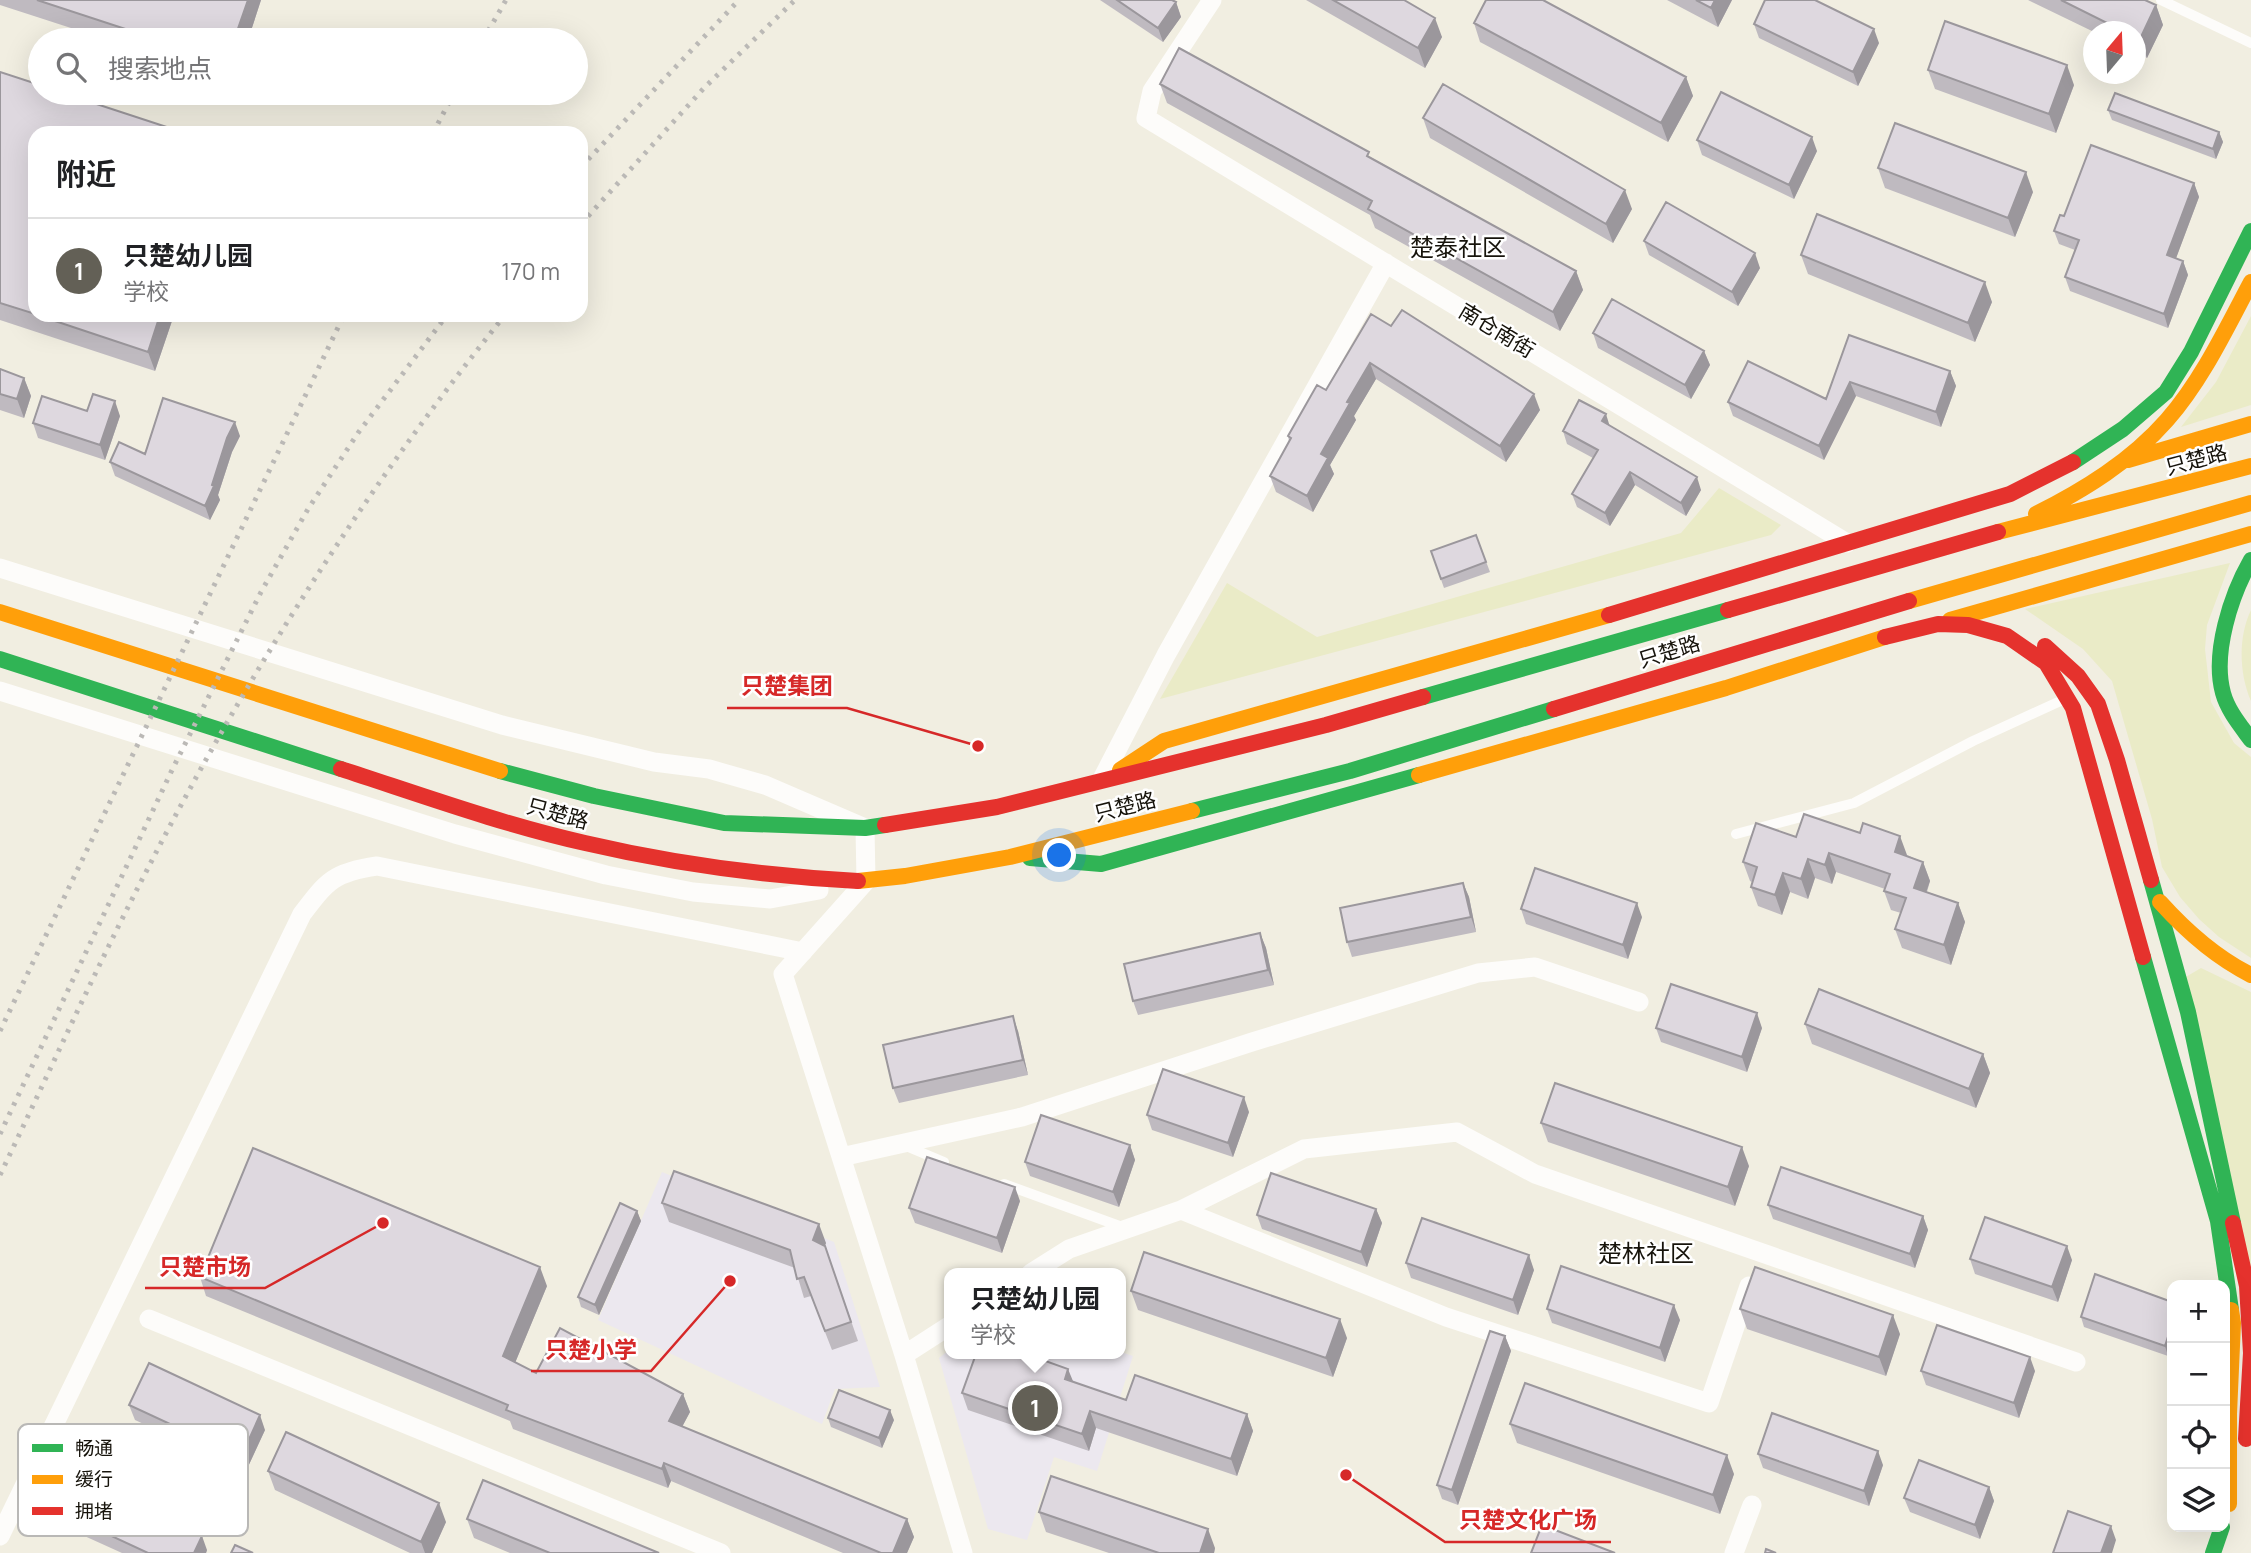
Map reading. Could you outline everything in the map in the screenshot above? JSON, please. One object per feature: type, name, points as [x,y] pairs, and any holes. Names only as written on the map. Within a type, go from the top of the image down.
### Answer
[{"type":"main road","points":[[2010,494],[2073,463],[2123,429],[2166,392],[2191,352],[2251,231]]},
{"type":"main road","points":[[1998,532],[2067,499],[2113,470],[2149,438],[2179,406],[2204,369],[2251,282]]},
{"type":"main road","points":[[1100,783],[1164,741],[1514,643],[2251,424]]},
{"type":"main road","name":"只楚路","points":[[0,612],[456,759],[594,796],[724,823],[865,828],[997,807],[1326,725],[1998,532],[2251,466]]},
{"type":"main road","name":"只楚路","points":[[0,659],[458,807],[583,843],[711,868],[788,877],[866,881],[1010,857],[1350,771],[1909,601],[2251,503]]},
{"type":"main road","points":[[1010,857],[1101,864],[1726,688],[1899,633],[2251,534]]},
{"type":"main road","points":[[2251,560],[2232,606],[2218,656],[2222,690],[2236,721],[2251,740]]},
{"type":"main road","points":[[1909,601],[1955,606],[2014,627],[2041,642],[2078,676],[2098,704],[2117,760],[2188,1012],[2247,1286],[2251,1353],[2246,1440]]},
{"type":"main road","points":[[1938,624],[1968,625],[2007,636],[2046,663],[2073,708],[2218,1221],[2233,1323],[2228,1469]]},
{"type":"main road","points":[[2157,898],[2200,944],[2223,961],[2251,975]]},
{"type":"main road","points":[[2230,1500],[2251,1423]]},
{"type":"main road","points":[[2213,1553],[2220,1532]]},
{"type":"street","name":"南仓南街","points":[[1212,0],[1152,91],[1146,118],[1847,543]]},
{"type":"street","points":[[1100,783],[1166,655],[1386,263]]},
{"type":"street","points":[[0,568],[502,725],[654,762],[709,769],[765,785],[865,828],[866,881],[783,974],[904,1355],[963,1553]]},
{"type":"street","points":[[0,691],[455,834],[606,875],[693,892],[770,899],[866,881]]},
{"type":"street","points":[[54,1424],[302,914],[325,884],[350,870],[377,866],[803,952]]},
{"type":"street","points":[[841,1157],[1022,1117],[1252,1042],[1478,973],[1535,967],[1639,1002]]},
{"type":"street","points":[[1039,1268],[1069,1249],[1181,1210],[1304,1149],[1457,1132],[1535,1174],[2076,1362]]},
{"type":"street","points":[[1181,1210],[1446,1317],[1709,1403],[1760,1252]]},
{"type":"street","points":[[149,1319],[721,1553]]},
{"type":"street","points":[[904,1355],[944,1329]]},
{"type":"street","points":[[0,1536],[18,1499]]},
{"type":"street","points":[[1734,1553],[1752,1505]]},
{"type":"lane","points":[[2161,0],[2251,43]]},
{"type":"lane","points":[[1736,834],[1854,803],[1973,741],[2067,698]]},
{"type":"lane","points":[[899,1143],[960,1168]]},
{"type":"lane","points":[[999,1182],[1127,1228]]},
{"type":"shaded area","points":[[662,1172],[834,1242],[880,1387],[835,1389],[822,1424],[598,1320]]},
{"type":"shaded area","points":[[944,1354],[944,1359],[1126,1359],[1126,1354],[1133,1356],[1097,1471],[1054,1457],[1027,1540],[988,1529],[939,1358]]},
{"type":"green space","points":[[2251,316],[2251,405],[2181,427],[2216,382]]},
{"type":"green space","points":[[1719,488],[1781,525],[1771,535],[1160,699],[1227,583],[1317,637],[1681,533]]},
{"type":"green space","points":[[2230,563],[2207,625],[2205,649],[2211,702],[2234,743],[2251,757],[2251,958],[2219,937],[2199,919],[2180,897],[2162,867],[2152,819],[2112,681],[2083,649],[2025,609]]},
{"type":"green space","points":[[2251,610],[2251,701],[2242,667],[2242,643]]},
{"type":"green space","points":[[2201,968],[2251,992],[2251,1281],[2184,978]]},
{"type":"building","points":[[37,0],[248,0],[238,28],[122,28]]},
{"type":"building","points":[[1117,0],[1172,0],[1176,2],[1158,28]]},
{"type":"building","points":[[1333,0],[1404,0],[1435,18],[1418,48]]},
{"type":"building","points":[[1486,0],[1543,0],[1686,77],[1661,123],[1474,23]]},
{"type":"building","points":[[1696,0],[1715,0],[1711,8]]},
{"type":"building","points":[[1765,0],[1815,0],[1874,29],[1853,72],[1754,24]]},
{"type":"building","points":[[2061,0],[2145,0],[2156,5],[2146,26],[2146,21],[2103,21]]},
{"type":"building","points":[[1945,21],[2067,65],[2049,114],[1928,70]]},
{"type":"building","points":[[1179,48],[1369,152],[1367,156],[1576,271],[1553,312],[1368,209],[1372,201],[1160,84]]},
{"type":"building","points":[[0,72],[28,81],[28,105],[100,105],[164,126],[28,126],[28,312],[0,303]]},
{"type":"building","points":[[1443,84],[1625,190],[1606,224],[1423,118]]},
{"type":"building","points":[[1721,92],[1812,137],[1789,185],[1697,140]]},
{"type":"building","points":[[2115,93],[2219,132],[2213,149],[2108,110]]},
{"type":"building","points":[[1895,123],[2026,172],[2008,218],[1878,168]]},
{"type":"building","points":[[2091,145],[2194,183],[2167,255],[2183,261],[2164,314],[2065,277],[2079,240],[2054,231],[2060,215],[2064,216]]},
{"type":"building","points":[[1666,202],[1755,253],[1732,292],[1644,241]]},
{"type":"building","points":[[1817,214],[1985,282],[1968,323],[1801,255]]},
{"type":"building","points":[[1612,299],[1704,351],[1685,385],[1593,333]]},
{"type":"building","points":[[1402,310],[1534,394],[1500,446],[1370,363],[1321,454],[1328,458],[1307,496],[1270,476],[1291,438],[1288,436],[1317,385],[1326,390],[1371,314],[1391,326]]},
{"type":"building","points":[[58,322],[158,322],[148,352]]},
{"type":"building","points":[[1849,335],[1950,371],[1936,412],[1850,382],[1819,446],[1728,402],[1748,361],[1826,399]]},
{"type":"building","points":[[0,369],[24,378],[17,399],[0,394]]},
{"type":"building","points":[[93,394],[115,401],[100,445],[33,423],[42,396],[87,411]]},
{"type":"building","points":[[163,398],[235,422],[227,438],[212,485],[214,486],[205,506],[110,462],[119,442],[145,454]]},
{"type":"building","points":[[1579,400],[1606,414],[1602,421],[1697,477],[1681,503],[1630,472],[1605,513],[1572,494],[1598,450],[1563,431]]},
{"type":"building","points":[[1476,535],[1486,562],[1441,579],[1431,551]]},
{"type":"building","points":[[1804,814],[1860,833],[1863,823],[1900,836],[1895,852],[1923,862],[1914,888],[1958,903],[1944,945],[1895,929],[1906,898],[1884,891],[1890,874],[1829,853],[1825,865],[1808,859],[1801,879],[1783,873],[1775,895],[1751,887],[1757,867],[1743,862],[1756,823],[1796,837]]},
{"type":"building","points":[[1535,868],[1637,903],[1623,945],[1521,909]]},
{"type":"building","points":[[1463,883],[1471,917],[1347,942],[1340,908]]},
{"type":"building","points":[[1260,933],[1268,970],[1133,1001],[1124,964]]},
{"type":"building","points":[[1671,984],[1757,1013],[1742,1057],[1656,1028]]},
{"type":"building","points":[[1819,989],[1983,1054],[1969,1089],[1805,1024]]},
{"type":"building","points":[[1013,1016],[1023,1060],[893,1088],[883,1045]]},
{"type":"building","points":[[1163,1069],[1244,1097],[1228,1143],[1147,1115]]},
{"type":"building","points":[[1555,1083],[1742,1147],[1728,1187],[1541,1123]]},
{"type":"building","points":[[1041,1115],[1130,1145],[1113,1192],[1025,1162]]},
{"type":"building","points":[[253,1148],[540,1267],[503,1356],[536,1373],[560,1328],[683,1394],[669,1421],[907,1519],[893,1553],[881,1553],[664,1463],[662,1469],[506,1410],[508,1405],[200,1277]]},
{"type":"building","points":[[927,1157],[1015,1187],[997,1238],[909,1208]]},
{"type":"building","points":[[1781,1167],[1923,1216],[1910,1254],[1768,1205]]},
{"type":"building","points":[[674,1171],[819,1224],[813,1240],[825,1246],[851,1322],[825,1331],[804,1277],[797,1279],[790,1250],[662,1203]]},
{"type":"building","points":[[1271,1173],[1376,1209],[1361,1252],[1257,1215]]},
{"type":"building","points":[[620,1203],[637,1211],[595,1305],[578,1297]]},
{"type":"building","points":[[1985,1217],[2067,1246],[2052,1287],[1970,1259]]},
{"type":"building","points":[[1422,1218],[1529,1255],[1513,1300],[1406,1263]]},
{"type":"building","points":[[1144,1252],[1340,1319],[1326,1358],[1131,1291]]},
{"type":"building","points":[[1561,1266],[1674,1305],[1660,1348],[1547,1309]]},
{"type":"building","points":[[1755,1267],[1893,1315],[1879,1357],[1740,1309]]},
{"type":"building","points":[[2095,1274],[2167,1300],[2167,1340],[2165,1346],[2081,1317]]},
{"type":"building","points":[[1937,1325],[2030,1357],[2014,1403],[1921,1371]]},
{"type":"building","points":[[1490,1331],[1505,1336],[1452,1490],[1437,1485]]},
{"type":"building","points":[[974,1359],[1040,1359],[1068,1369],[1065,1379],[1126,1400],[1135,1375],[1247,1414],[1231,1459],[1090,1411],[1082,1434],[962,1393]]},
{"type":"building","points":[[149,1363],[260,1415],[248,1442],[248,1424],[170,1424],[129,1405]]},
{"type":"building","points":[[1525,1383],[1727,1455],[1713,1495],[1510,1424]]},
{"type":"building","points":[[839,1390],[890,1410],[879,1438],[828,1418]]},
{"type":"building","points":[[1772,1413],[1878,1451],[1864,1491],[1758,1454]]},
{"type":"building","points":[[286,1432],[439,1503],[421,1542],[268,1471]]},
{"type":"building","points":[[1919,1460],[1989,1487],[1975,1525],[1904,1498]]},
{"type":"building","points":[[1051,1476],[1208,1529],[1200,1553],[1159,1553],[1039,1512]]},
{"type":"building","points":[[483,1480],[659,1553],[550,1553],[467,1519]]},
{"type":"building","points":[[2068,1511],[2111,1526],[2101,1553],[2053,1553]]},
{"type":"building","points":[[1542,1525],[1615,1553],[1531,1553]]},
{"type":"building","points":[[112,1536],[202,1536],[194,1553],[148,1553]]},
{"type":"building","points":[[235,1545],[253,1553],[231,1553]]},
{"type":"railway","points":[[490,28],[506,0]]},
{"type":"railway","points":[[588,160],[739,0]]},
{"type":"railway","points":[[588,216],[704,88],[795,0]]},
{"type":"railway","points":[[437,126],[448,105]]},
{"type":"railway","points":[[0,1031],[341,322]]},
{"type":"railway","points":[[0,1134],[172,770],[261,592],[308,509],[358,433],[442,322]]},
{"type":"railway","points":[[0,1175],[128,908],[225,725],[358,514],[405,446],[500,322]]},
{"type":"traffic: fast","points":[[2073,462],[2123,429],[2166,392],[2191,352],[2251,231]]},
{"type":"traffic: fast","points":[[2251,560],[2230,607],[2220,660],[2220,677],[2225,700],[2251,740]]},
{"type":"traffic: fast","points":[[1423,697],[1728,610]]},
{"type":"traffic: fast","points":[[0,659],[341,769]]},
{"type":"traffic: fast","points":[[1192,811],[1350,771],[1554,709]]},
{"type":"traffic: fast","points":[[500,771],[594,796],[724,823],[865,828],[885,825]]},
{"type":"traffic: fast","points":[[1030,858],[1101,864],[1419,775]]},
{"type":"traffic: fast","points":[[2151,880],[2188,1012],[2233,1223]]},
{"type":"traffic: fast","points":[[2143,957],[2218,1221],[2231,1310]]},
{"type":"traffic: fast","points":[[2213,1553],[2220,1532]]},
{"type":"traffic: slow","points":[[2036,514],[2106,473],[2138,449],[2167,420],[2202,371],[2251,282]]},
{"type":"traffic: slow","points":[[2128,460],[2251,424]]},
{"type":"traffic: slow","points":[[1998,532],[2251,466]]},
{"type":"traffic: slow","points":[[1909,601],[2251,503]]},
{"type":"traffic: slow","points":[[1950,620],[2251,534]]},
{"type":"traffic: slow","points":[[0,612],[500,771]]},
{"type":"traffic: slow","points":[[1120,770],[1164,741],[1609,615]]},
{"type":"traffic: slow","points":[[1419,775],[1726,688],[1885,637]]},
{"type":"traffic: slow","points":[[858,881],[905,876],[1010,857],[1192,811]]},
{"type":"traffic: slow","points":[[2160,902],[2202,943],[2251,975]]},
{"type":"traffic: slow","points":[[2229,1469],[2233,1323],[2231,1310]]},
{"type":"traffic: jam","points":[[1609,615],[2010,494],[2073,462]]},
{"type":"traffic: jam","points":[[1728,610],[1998,532]]},
{"type":"traffic: jam","points":[[1554,709],[1909,601]]},
{"type":"traffic: jam","points":[[1885,637],[1938,624],[1968,625],[2007,636],[2046,663],[2073,708],[2143,957]]},
{"type":"traffic: jam","points":[[2045,646],[2078,676],[2098,704],[2151,880]]},
{"type":"traffic: jam","points":[[885,825],[997,807],[1326,725],[1423,697]]},
{"type":"traffic: jam","points":[[341,769],[493,819],[619,850],[720,868],[858,881]]},
{"type":"traffic: jam","points":[[2233,1223],[2247,1286],[2251,1353],[2246,1439]]},
{"type":"place","name":"只楚集团","points":[[978,746]]},
{"type":"place","name":"只楚市场","points":[[383,1223]]},
{"type":"place","name":"只楚小学","points":[[730,1281]]},
{"type":"place","name":"只楚幼儿园","points":[[1035,1408]]},
{"type":"place","name":"只楚文化广场","points":[[1346,1475]]},
{"type":"district","name":"楚泰社区","points":[[1458,246]]},
{"type":"district","name":"楚林社区","points":[[1646,1252]]}]
